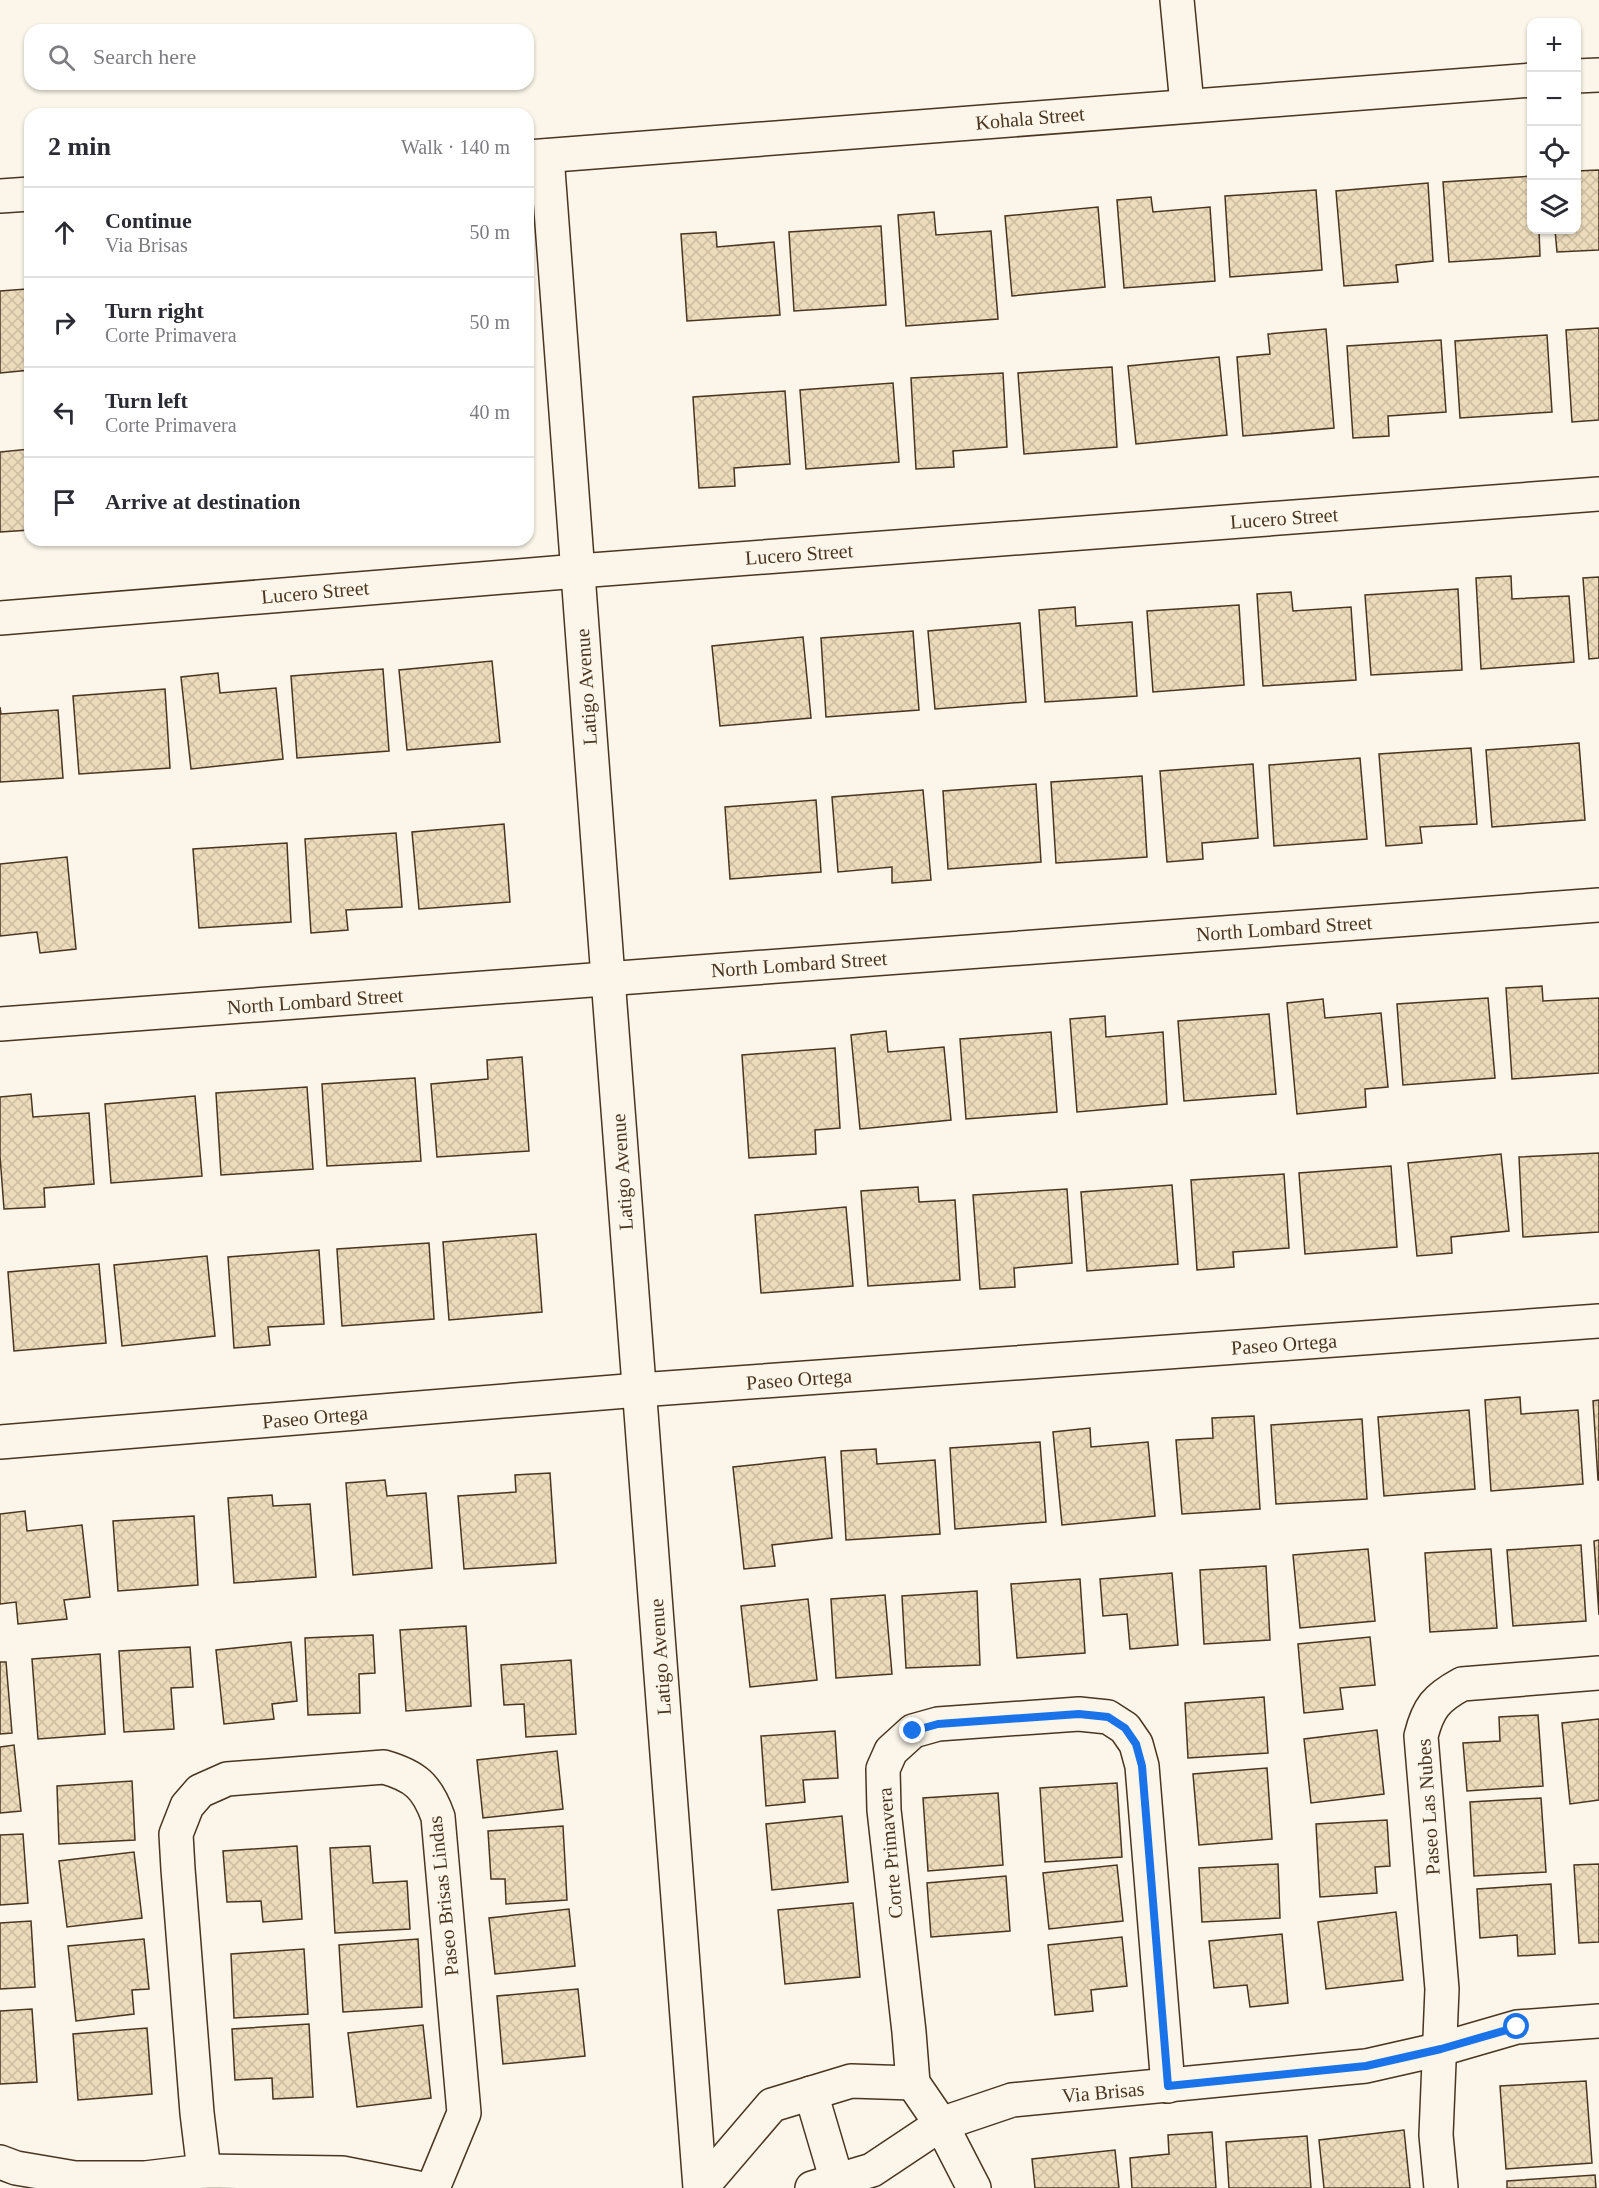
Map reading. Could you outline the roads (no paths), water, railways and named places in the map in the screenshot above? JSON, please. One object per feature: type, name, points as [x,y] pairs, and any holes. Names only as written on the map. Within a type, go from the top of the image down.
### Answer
[{"type":"street","points":[[1177,0],[1187,105]]},
{"type":"street","points":[[1581,76],[1599,75]]},
{"type":"street","name":"Kohala Street","points":[[538,157],[1527,80]]},
{"type":"street","name":"Latigo Avenue","points":[[538,157],[578,571],[701,2188]]},
{"type":"street","points":[[0,196],[24,194]]},
{"type":"street","name":"Lucero Street","points":[[0,618],[578,571],[1599,494]]},
{"type":"street","name":"North Lombard Street","points":[[0,1024],[546,985],[608,978],[1599,904]]},
{"type":"street","name":"Paseo Ortega","points":[[0,1442],[639,1390],[1599,1321]]},
{"type":"street","name":"Paseo Las Nubes","points":[[1441,2188],[1436,2135],[1442,1989],[1421,1736],[1426,1717],[1444,1694],[1462,1684],[1599,1673]]},
{"type":"street","name":"Corte Primavera","points":[[974,2188],[941,2124],[913,2083],[884,1810],[883,1769],[891,1751],[913,1731],[938,1724],[1079,1714],[1108,1717],[1125,1728],[1136,1744],[1142,1766],[1168,2086]]},
{"type":"street","name":"Paseo Brisas Lindas","points":[[204,2171],[197,2113],[176,1834],[187,1806],[200,1791],[227,1779],[384,1767],[404,1773],[419,1783],[431,1799],[438,1817],[464,2113],[433,2188]]},
{"type":"street","name":"Via Brisas","points":[[811,2093],[824,2184],[872,2170],[941,2124],[1012,2100],[1366,2066],[1441,2049],[1517,2027],[1599,2021]]},
{"type":"street","points":[[701,2188],[772,2105],[851,2081],[913,2083]]},
{"type":"street","points":[[0,2162],[16,2168],[75,2178],[145,2178],[204,2171],[342,2172],[418,2188]]}]
